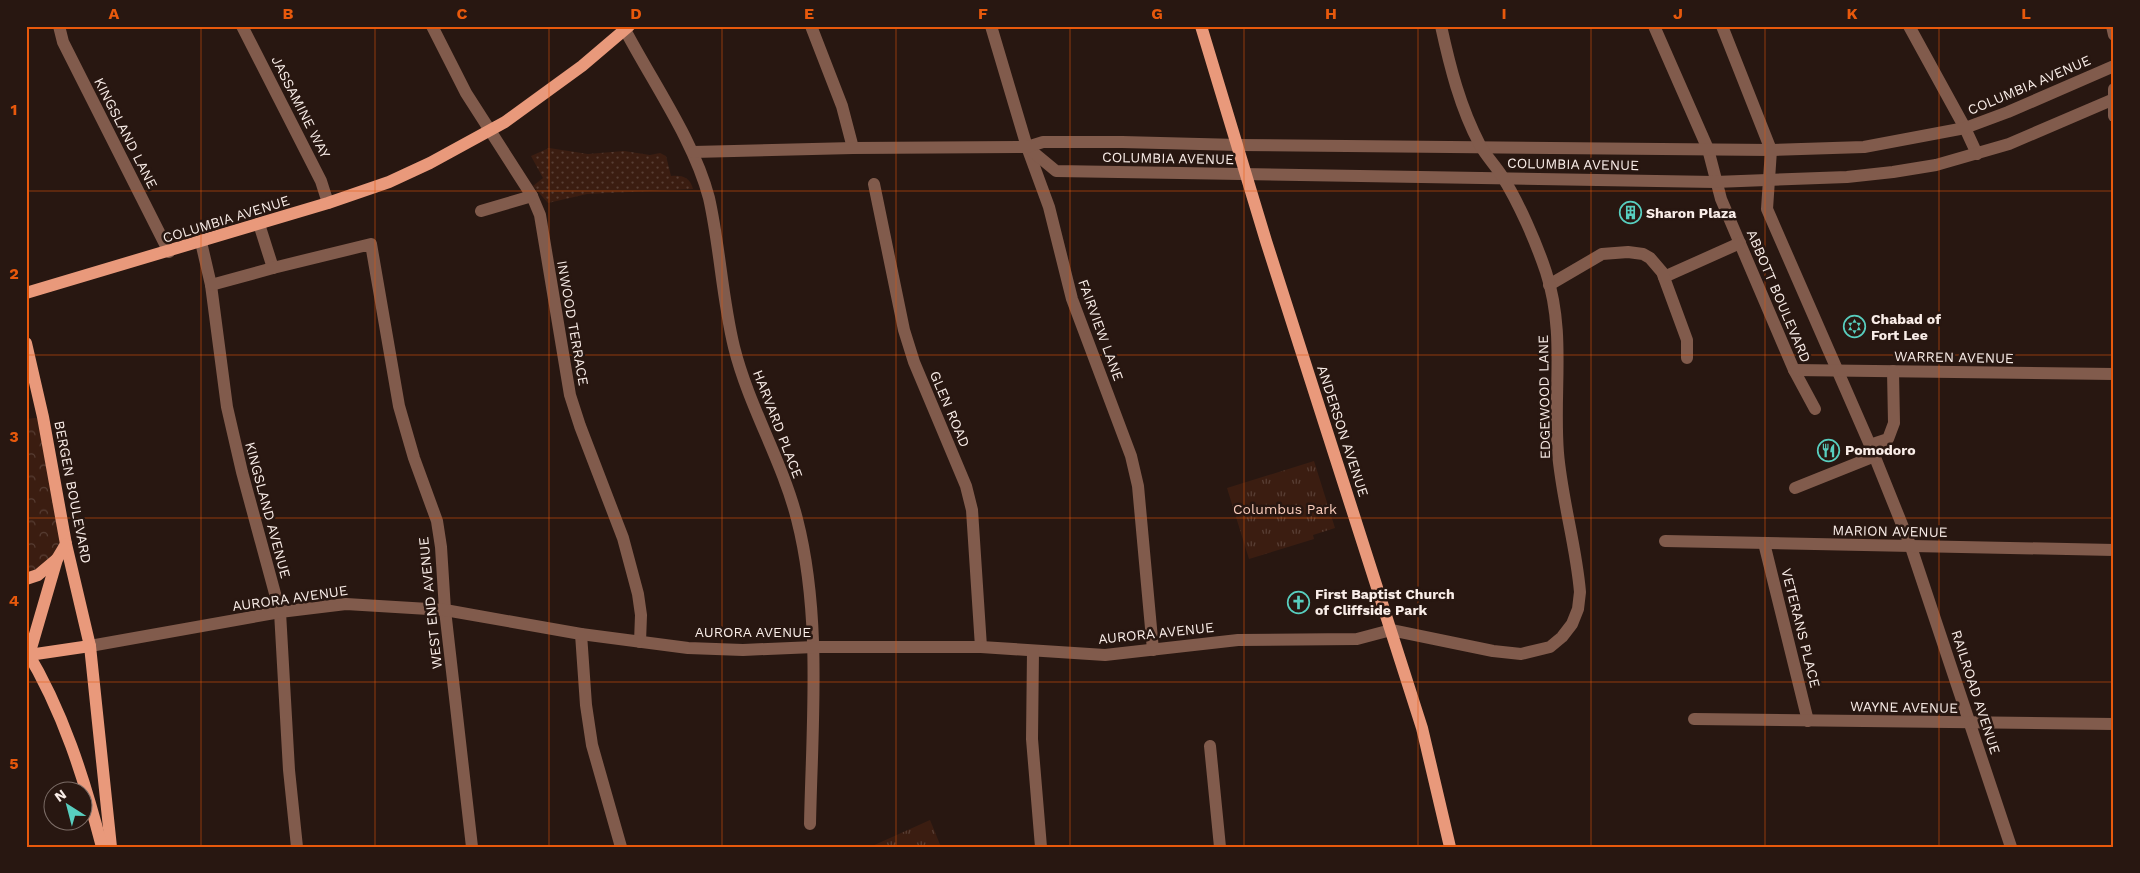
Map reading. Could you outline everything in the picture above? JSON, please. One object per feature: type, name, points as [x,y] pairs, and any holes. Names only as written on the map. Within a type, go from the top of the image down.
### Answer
[{"type":"main road","name":"ANDERSON AVENUE","points":[[1200,26],[1422,728],[1450,847]]},
{"type":"main road","name":"COLUMBIA AVENUE","points":[[26,293],[328,204],[389,182],[490,132],[582,66],[626,27]]},
{"type":"main road","name":"BERGEN BOULEVARD","points":[[27,345],[43,416],[66,544],[90,646],[111,847]]},
{"type":"main road","points":[[66,544],[57,559],[28,653],[54,702],[72,746],[87,790],[102,847]]},
{"type":"main road","points":[[26,579],[38,576],[57,559]]},
{"type":"main road","points":[[28,653],[90,646]]},
{"type":"street","name":"KINGSLAND LANE","points":[[59,26],[63,42],[169,252]]},
{"type":"street","name":"JASSAMINE WAY","points":[[242,26],[322,180],[328,204]]},
{"type":"street","name":"INWOOD TERRACE","points":[[432,26],[466,93],[532,196],[540,215],[570,395],[628,556],[638,594],[641,616],[640,642]]},
{"type":"street","points":[[811,26],[842,106],[853,148]]},
{"type":"street","name":"FAIRVIEW LANE","points":[[991,26],[1027,147],[1049,207],[1072,299],[1131,456],[1138,486],[1153,650]]},
{"type":"street","name":"EDGEWOOD LANE","points":[[1391,630],[1493,652],[1521,654],[1536,651],[1550,647],[1562,637],[1572,624],[1578,609],[1580,592],[1558,451],[1559,334],[1549,285],[1532,236],[1502,177],[1480,146],[1462,107],[1451,71],[1441,26]]},
{"type":"street","name":"ABBOTT BOULEVARD","points":[[1654,26],[1708,149],[1720,199],[1794,370],[1815,409]]},
{"type":"street","name":"ABBOTT BOULEVARD","points":[[1722,26],[1771,150],[1766,209],[1872,451],[1911,547]]},
{"type":"street","points":[[1909,26],[1965,128],[1977,154]]},
{"type":"street","points":[[2112,26],[2114,35]]},
{"type":"street","name":"HARVARD PLACE","points":[[626,27],[693,152],[709,198],[736,354],[753,406],[786,483],[797,520],[805,557],[814,647],[810,824]]},
{"type":"street","name":"COLUMBIA AVENUE","points":[[693,152],[853,148],[1027,147],[1043,142],[1771,150],[1864,147],[1965,128],[2008,112],[2114,66]]},
{"type":"street","points":[[2114,89],[2114,116]]},
{"type":"street","name":"COLUMBIA AVENUE","points":[[1027,147],[1056,171],[1716,182],[1847,177],[1936,165],[1977,154],[2009,144],[2113,99]]},
{"type":"street","name":"GLEN ROAD","points":[[874,184],[904,330],[914,362],[966,486],[972,510],[982,648]]},
{"type":"street","points":[[482,211],[532,196]]},
{"type":"street","points":[[211,285],[273,268],[259,224]]},
{"type":"street","name":"KINGSLAND AVENUE","points":[[201,242],[211,285],[228,407],[242,472],[280,612],[290,770],[298,847]]},
{"type":"street","points":[[1664,276],[1740,243]]},
{"type":"street","name":"WEST END AVENUE","points":[[273,268],[372,244],[399,406],[414,458],[437,521],[441,547],[445,610],[472,847]]},
{"type":"street","points":[[1549,285],[1592,259],[1613,252],[1643,254],[1657,264],[1664,276],[1687,340],[1687,358]]},
{"type":"street","name":"WARREN AVENUE","points":[[1794,370],[2114,374]]},
{"type":"street","points":[[1795,488],[1872,451],[1888,439],[1894,423],[1893,371]]},
{"type":"street","name":"MARION AVENUE","points":[[1665,541],[2114,550]]},
{"type":"street","name":"VETERANS PLACE","points":[[1764,543],[1808,720]]},
{"type":"street","name":"RAILROAD AVENUE","points":[[1911,547],[2011,847]]},
{"type":"street","name":"AURORA AVENUE","points":[[90,646],[280,612],[346,604],[445,610],[581,634],[640,642],[688,648],[743,650],[814,647],[982,648],[1105,655],[1238,640],[1357,639],[1391,630]]},
{"type":"street","points":[[581,634],[586,705],[592,745],[621,847]]},
{"type":"street","points":[[1033,651],[1032,739],[1041,847]]},
{"type":"street","name":"WAYNE AVENUE","points":[[1694,719],[2114,724]]},
{"type":"street","points":[[1210,746],[1220,847]]},
{"type":"green space","points":[[549,148],[588,154],[624,151],[650,155],[660,153],[666,156],[671,176],[688,179],[693,189],[587,194],[548,203],[533,186],[543,178],[531,156]]},
{"type":"green space","points":[[43,417],[66,544],[26,579],[26,419]]},
{"type":"green space","name":"Columbus Park","points":[[1314,461],[1335,528],[1313,535],[1314,539],[1249,559],[1227,488]]},
{"type":"green space","points":[[930,820],[941,847],[870,847]]},
{"type":"place","name":"Sharon Plaza","points":[[1630,213]]},
{"type":"place","name":"Chabad of Fort Lee","points":[[1855,327]]},
{"type":"place","name":"Pomodoro","points":[[1829,450]]},
{"type":"place","name":"First Baptist Church of Cliffside Park","points":[[1299,602]]}]
